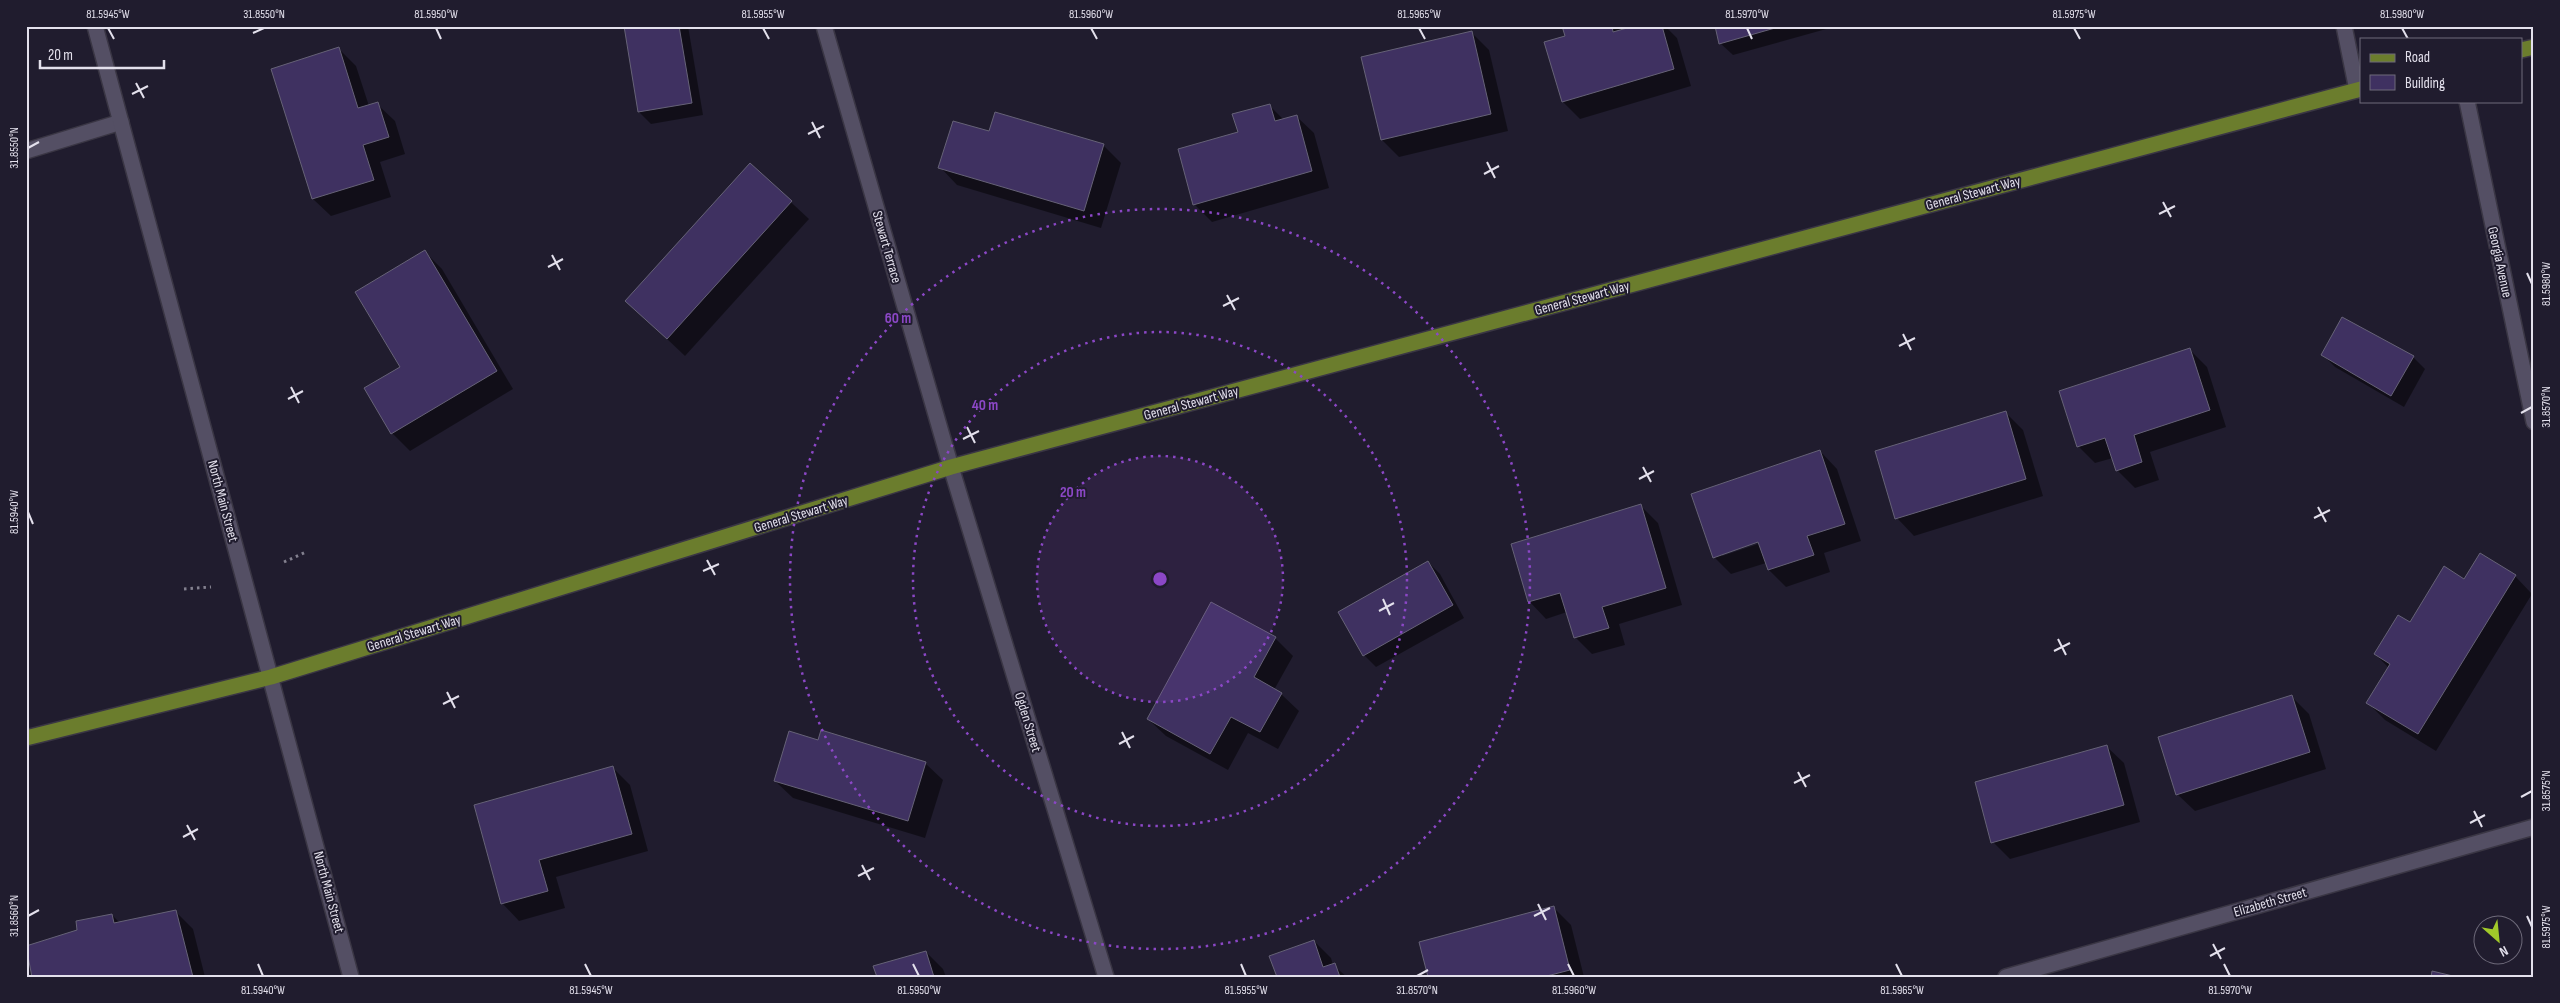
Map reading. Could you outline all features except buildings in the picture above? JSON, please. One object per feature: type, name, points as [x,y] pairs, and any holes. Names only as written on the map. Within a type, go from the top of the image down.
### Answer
[{"type":"main road","name":"General Stewart Way","points":[[26,738],[271,677],[951,468],[2359,89]]},
{"type":"street","name":"North Main Street","points":[[95,26],[352,977]]},
{"type":"street","name":"Stewart Terrace","points":[[824,26],[951,468]]},
{"type":"street","points":[[2344,26],[2359,89]]},
{"type":"street","name":"Georgia Avenue","points":[[2467,102],[2534,422]]},
{"type":"street","points":[[26,151],[121,122]]},
{"type":"street","name":"Ogden Street","points":[[951,468],[1106,977]]},
{"type":"street","name":"Elizabeth Street","points":[[2006,977],[2534,827]]},
{"type":"path","points":[[284,562],[306,552]]},
{"type":"path","points":[[184,589],[211,587]]}]
